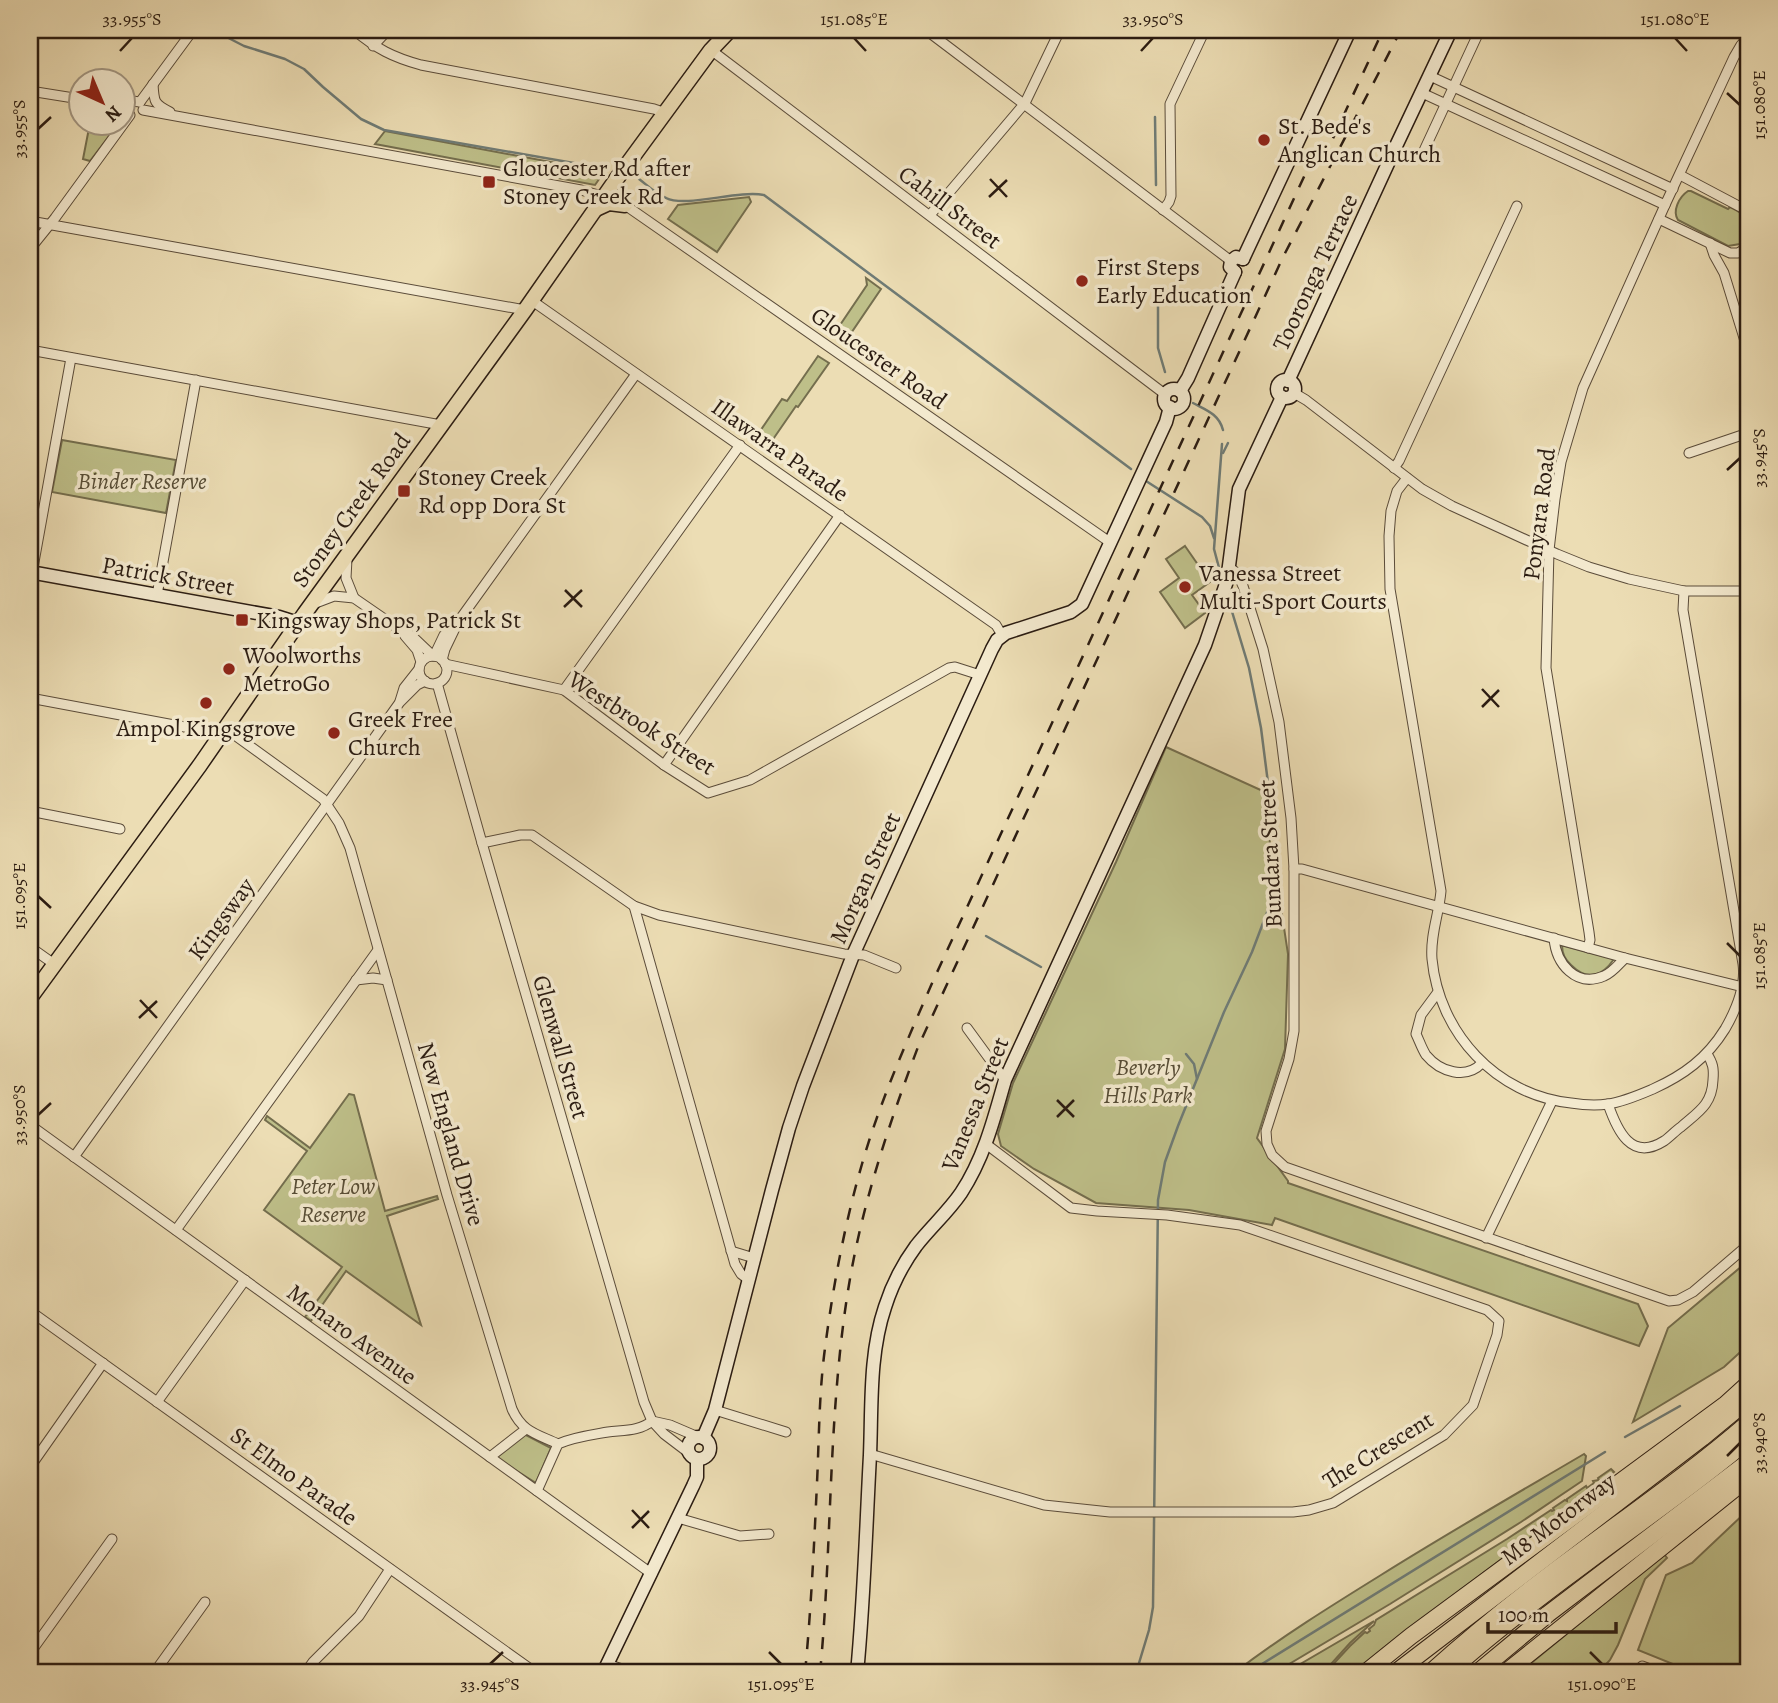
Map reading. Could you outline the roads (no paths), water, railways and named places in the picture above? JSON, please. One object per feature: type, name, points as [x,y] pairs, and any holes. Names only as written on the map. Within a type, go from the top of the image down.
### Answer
[{"type":"highway","points":[[1365,1673],[1411,1636],[1726,1404],[1748,1384]]},
{"type":"highway","name":"M8 Motorway","points":[[1395,1673],[1748,1400]]},
{"type":"highway","points":[[1430,1673],[1504,1611],[1688,1473],[1748,1423]]},
{"type":"highway","points":[[1448,1673],[1571,1574],[1689,1488],[1748,1440]]},
{"type":"highway","points":[[1477,1673],[1548,1614],[1748,1462]]},
{"type":"highway","points":[[1505,1673],[1748,1478]]},
{"type":"main road","name":"Stoney Creek Road","points":[[711,50],[719,30]]},
{"type":"main road","name":"Stoney Creek Road","points":[[30,998],[614,182],[711,50],[730,30]]},
{"type":"main road","points":[[614,182],[625,205]]},
{"type":"main road","points":[[600,203],[625,205]]},
{"type":"street","points":[[136,115],[153,84],[193,30]]},
{"type":"street","points":[[354,30],[373,46],[399,59],[421,65],[666,113]]},
{"type":"street","points":[[373,46],[388,30]]},
{"type":"street","points":[[926,30],[1236,264]]},
{"type":"street","points":[[930,215],[1025,103],[1060,30]]},
{"type":"street","points":[[1163,210],[1171,196],[1170,104],[1205,30]]},
{"type":"street","points":[[1002,635],[1077,609],[1088,594],[1166,422],[1172,390],[1180,391],[1188,378],[1236,264],[1350,30]]},
{"type":"street","name":"Tooronga Terrace","points":[[1288,395],[1294,386],[1289,381],[1451,30]]},
{"type":"street","points":[[1421,157],[1478,34]]},
{"type":"street","name":"Ponyara Road","points":[[1588,948],[1589,932],[1546,668],[1549,550],[1561,462],[1583,388],[1734,57],[1748,37]]},
{"type":"street","name":"Cahill Street","points":[[711,50],[930,215],[1168,401]]},
{"type":"street","points":[[1430,76],[1673,189]]},
{"type":"street","points":[[153,84],[157,105],[184,119]]},
{"type":"street","points":[[30,90],[66,96]]},
{"type":"street","points":[[1422,93],[1665,205]]},
{"type":"street","points":[[136,103],[184,119],[581,190],[600,203]]},
{"type":"street","points":[[30,249],[50,224],[108,136]]},
{"type":"street","points":[[1679,176],[1747,208]]},
{"type":"street","name":"Gloucester Road","points":[[625,205],[1111,544]]},
{"type":"street","points":[[1394,468],[1517,206]]},
{"type":"street","points":[[1659,219],[1730,253],[1738,253],[1748,247]]},
{"type":"street","points":[[30,220],[528,305]]},
{"type":"street","points":[[1710,243],[1724,273],[1748,351]]},
{"type":"street","points":[[1724,273],[1730,253]]},
{"type":"street","name":"Illawarra Parade","points":[[528,305],[636,374],[840,515],[996,625],[1002,635]]},
{"type":"street","points":[[30,350],[441,425]]},
{"type":"street","points":[[31,573],[71,358]]},
{"type":"street","points":[[440,662],[458,622],[636,374]]},
{"type":"street","points":[[156,595],[195,380]]},
{"type":"street","points":[[1228,575],[1238,489],[1288,395],[1306,400],[1422,489],[1452,506],[1549,550],[1589,567],[1684,591],[1748,591]]},
{"type":"street","points":[[1689,453],[1748,433]]},
{"type":"street","points":[[564,690],[740,446]]},
{"type":"street","points":[[1407,478],[1397,491],[1391,510],[1390,589],[1441,891],[1432,940],[1438,992],[1454,1027],[1482,1063],[1518,1087],[1552,1101],[1608,1104],[1631,1098],[1671,1081],[1707,1054],[1731,1019],[1745,988],[1683,610],[1684,591]]},
{"type":"street","points":[[664,765],[840,515]]},
{"type":"street","points":[[348,554],[345,574],[354,598]]},
{"type":"street","name":"Patrick Street","points":[[31,573],[279,617],[298,623]]},
{"type":"street","name":"Bundara Street","points":[[1228,575],[1237,573],[1264,649],[1279,722],[1292,818],[1294,1031],[1289,1059],[1266,1131],[1267,1144],[1272,1155],[1285,1167],[1486,1238]]},
{"type":"street","name":"Vanessa Street","points":[[857,1673],[876,1346],[891,1290],[917,1245],[959,1196],[972,1174],[986,1144],[1005,1080],[1199,660],[1228,575]]},
{"type":"street","points":[[311,605],[334,596],[354,598],[412,636],[440,662]]},
{"type":"street","points":[[399,629],[417,650],[420,674],[425,681],[437,683],[441,681],[442,639],[458,622]]},
{"type":"street","name":"Morgan Street","points":[[701,1437],[715,1410],[792,1118],[827,1020],[853,955],[980,675],[1002,635]]},
{"type":"street","points":[[412,636],[429,640],[442,639]]},
{"type":"street","points":[[420,666],[426,658],[440,662]]},
{"type":"street","name":"Westbrook Street","points":[[440,662],[451,670],[463,668],[564,690],[664,765],[708,793],[750,780],[949,668],[955,667],[980,675]]},
{"type":"street","name":"Kingsway","points":[[400,702],[404,688],[420,666]]},
{"type":"street","name":"Kingsway","points":[[74,1157],[400,702],[425,681]]},
{"type":"street","name":"Glenwall Street","points":[[437,683],[644,1402],[652,1421]]},
{"type":"street","points":[[30,698],[223,731],[318,795],[327,804]]},
{"type":"street","name":"New England Drive","points":[[327,804],[350,848],[509,1401],[516,1417],[526,1429]]},
{"type":"street","points":[[30,811],[120,829]]},
{"type":"street","points":[[482,843],[532,835],[634,906],[659,915],[844,954],[864,955],[896,968]]},
{"type":"street","points":[[1294,869],[1745,988]]},
{"type":"street","points":[[634,906],[731,1251],[738,1270],[749,1280]]},
{"type":"street","points":[[1554,938],[1555,950],[1562,964],[1575,976],[1588,980],[1606,976],[1625,958]]},
{"type":"street","points":[[30,947],[54,964]]},
{"type":"street","points":[[176,1230],[378,950]]},
{"type":"street","points":[[356,980],[387,980]]},
{"type":"street","points":[[1438,992],[1421,1015],[1416,1034],[1426,1054],[1443,1070],[1464,1073],[1476,1069],[1482,1063]]},
{"type":"street","points":[[967,1028],[1005,1080]]},
{"type":"street","points":[[1608,1104],[1614,1123],[1627,1141],[1637,1147],[1650,1147],[1664,1141],[1704,1107],[1710,1097],[1713,1071],[1707,1054]]},
{"type":"street","points":[[1552,1101],[1486,1238],[1669,1301],[1678,1300],[1693,1292],[1748,1245]]},
{"type":"street","name":"Monaro Avenue","points":[[30,1125],[652,1574]]},
{"type":"street","name":"The Crescent","points":[[870,1454],[1044,1506],[1110,1512],[1293,1512],[1333,1503],[1444,1435],[1473,1405],[1497,1335],[1499,1321],[1488,1310],[1240,1225],[1146,1213],[1072,1208],[986,1144]]},
{"type":"street","points":[[731,1251],[754,1258]]},
{"type":"street","points":[[157,1402],[245,1280]]},
{"type":"street","name":"St Elmo Parade","points":[[30,1311],[536,1673]]},
{"type":"street","points":[[30,1467],[103,1363]]},
{"type":"street","points":[[715,1410],[786,1432]]},
{"type":"street","points":[[537,1491],[558,1444],[571,1439],[642,1427],[652,1421],[701,1437],[710,1445],[709,1452],[705,1458],[693,1456],[652,1421]]},
{"type":"street","points":[[491,1457],[526,1429],[558,1444]]},
{"type":"street","points":[[634,1673],[605,1669],[696,1477],[689,1443],[701,1437]]},
{"type":"street","points":[[678,1518],[740,1536],[769,1534]]},
{"type":"street","points":[[30,1653],[112,1539]]},
{"type":"street","points":[[305,1673],[359,1616],[390,1569]]},
{"type":"street","points":[[154,1673],[205,1602]]},
{"type":"street","points":[[1642,1666],[1657,1673]]},
{"type":"waterway","points":[[213,30],[244,46],[285,59],[304,69],[361,119],[384,130],[608,169]]},
{"type":"waterway","points":[[1155,117],[1156,185]]},
{"type":"waterway","points":[[639,179],[659,194],[675,201],[764,195],[1131,469]]},
{"type":"waterway","points":[[1158,289],[1158,348],[1165,372]]},
{"type":"waterway","points":[[1193,403],[1215,416],[1223,430]]},
{"type":"waterway","points":[[1223,453],[1228,443]]},
{"type":"waterway","points":[[1222,444],[1214,549],[1222,579]]},
{"type":"waterway","points":[[1146,481],[1202,517],[1210,526],[1214,538]]},
{"type":"waterway","points":[[1136,1673],[1153,1607],[1158,1200],[1165,1162],[1178,1126],[1224,1012],[1252,952],[1271,902],[1275,878],[1275,838],[1261,728],[1249,668],[1227,595]]},
{"type":"waterway","points":[[986,936],[1041,967]]},
{"type":"waterway","points":[[1186,1054],[1194,1064],[1197,1079]]},
{"type":"waterway","points":[[1625,1437],[1680,1406]]},
{"type":"waterway","points":[[1252,1673],[1262,1664],[1605,1452]]},
{"type":"railway","points":[[1323,160],[1383,30]]},
{"type":"railway","points":[[820,1673],[836,1391],[847,1297],[867,1202],[896,1109],[918,1047],[1283,257],[1401,30]]},
{"type":"railway","points":[[805,1673],[824,1356],[844,1235],[877,1117],[933,981],[1320,142]]},
{"type":"place","name":"St. Bede's Anglican Church","points":[[1264,140]]},
{"type":"place","name":"Gloucester Rd after Stoney Creek Rd","points":[[489,182]]},
{"type":"place","name":"First Steps Early Education","points":[[1082,281]]},
{"type":"place","name":"Stoney Creek Rd opp Dora St","points":[[404,491]]},
{"type":"place","name":"Vanessa Street Multi-Sport Courts","points":[[1185,587]]},
{"type":"place","name":"Kingsway Shops, Patrick St","points":[[242,620]]},
{"type":"place","name":"Woolworths MetroGo","points":[[229,669]]},
{"type":"place","name":"Ampol Kingsgrove","points":[[206,703]]},
{"type":"place","name":"Greek Free Church","points":[[334,733]]},
{"type":"park label","name":"Binder Reserve","points":[[142,481]]},
{"type":"park label","name":"Beverly Hills Park","points":[[1148,1081]]},
{"type":"park label","name":"Peter Low Reserve","points":[[333,1200]]}]
